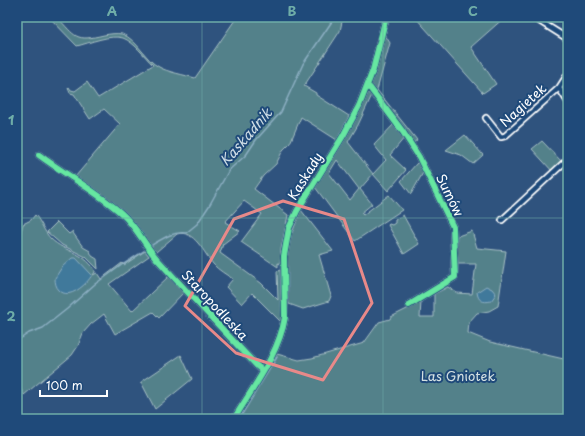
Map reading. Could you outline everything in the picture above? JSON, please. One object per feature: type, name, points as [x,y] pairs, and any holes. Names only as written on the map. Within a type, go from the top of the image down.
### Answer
[{"type":"street","name":"Kaskady","points":[[263,371],[279,340],[285,317],[284,256],[287,236],[292,220],[349,126],[367,86],[376,59],[386,17]]},
{"type":"street","points":[[533,17],[568,39]]},
{"type":"street","name":"Nagietek","points":[[486,118],[501,137],[505,136],[559,88],[568,74]]},
{"type":"street","name":"Sumów","points":[[367,86],[403,132],[419,156],[453,227],[455,277],[409,306]]},
{"type":"street","name":"Nagietek","points":[[559,88],[568,102]]},
{"type":"street","name":"Staropodleska","points":[[39,155],[121,213],[128,220],[153,254],[263,371]]},
{"type":"street","points":[[502,220],[568,159]]},
{"type":"street","points":[[234,419],[263,371]]},
{"type":"highlighted area","points":[[283,201],[344,219],[372,303],[323,380],[236,353],[185,306],[234,219]]},
{"type":"green space","points":[[49,17],[57,17],[73,33],[81,38],[122,34],[133,41],[154,64],[162,69],[195,78],[237,17],[343,17],[340,31],[304,86],[349,116],[337,140],[301,117],[290,143],[283,150],[276,164],[263,176],[254,189],[288,215],[281,249],[280,264],[278,263],[278,267],[241,242],[262,214],[244,201],[225,222],[240,231],[223,244],[220,253],[261,283],[278,300],[277,271],[280,270],[282,311],[281,322],[252,293],[242,304],[226,287],[233,279],[215,266],[198,243],[189,235],[183,233],[177,234],[156,252],[127,215],[75,177],[120,124],[104,109],[90,119],[74,94],[70,93],[68,88],[69,87],[71,90],[75,91],[87,82],[98,98],[153,65],[135,46],[123,38],[106,38],[77,46]]},
{"type":"green space","points":[[388,17],[390,17],[385,35],[390,43],[377,90],[417,140],[413,143],[370,84]]},
{"type":"green space","points":[[415,17],[505,17],[471,47],[496,84],[483,93]]},
{"type":"green space","points":[[369,91],[372,95],[348,142],[373,174],[360,189],[372,204],[361,213],[363,215],[389,195],[402,210],[355,241],[315,187],[353,124]],"holes":[[[337,160],[359,189],[350,200],[329,173]]]},
{"type":"green space","points":[[395,123],[405,137],[390,155],[406,170],[388,191],[373,174],[386,160],[374,145]]},
{"type":"green space","points":[[465,135],[483,155],[473,164],[461,155],[446,150]]},
{"type":"green space","points":[[542,141],[562,162],[553,172],[532,149]]},
{"type":"green space","points":[[417,163],[420,163],[424,171],[411,194],[401,181]]},
{"type":"green space","points":[[301,210],[333,251],[319,255],[331,296],[329,301],[303,309],[289,304],[287,297],[286,260],[289,234],[292,233]]},
{"type":"green space","points":[[35,215],[51,239],[62,247],[85,259],[95,270],[93,275],[97,273],[101,279],[122,263],[124,265],[145,251],[149,256],[109,284],[132,311],[169,276],[184,292],[159,318],[153,312],[115,334],[104,314],[91,324],[83,333],[78,346],[72,355],[24,395],[17,381],[17,247],[23,224],[31,220]]},
{"type":"green space","points":[[403,215],[419,244],[404,254],[388,225],[395,223],[395,220]]},
{"type":"green space","points":[[57,222],[69,234],[73,231],[83,247],[90,251],[92,256],[97,259],[98,269],[86,257],[62,245],[47,232]]},
{"type":"green space","name":"Las Gniotek","points":[[472,231],[477,248],[506,251],[498,306],[489,311],[477,313],[469,322],[468,333],[490,342],[568,360],[568,419],[237,419],[277,354],[299,360],[312,358],[364,343],[379,322],[390,319],[391,317],[421,302],[420,317],[434,317],[434,294],[448,287],[457,293],[472,294],[476,264],[457,264],[455,237]]},
{"type":"green space","points":[[181,355],[192,379],[155,409],[141,382]]},
{"type":"water","points":[[72,258],[76,258],[92,275],[82,287],[68,294],[63,293],[57,288],[55,278],[62,267]]},
{"type":"water","points":[[486,286],[492,289],[496,294],[491,301],[486,302],[481,301],[477,292]]},
{"type":"waterway","name":"Kaskadnik","points":[[152,245],[172,234],[186,233],[197,224],[229,170],[246,155],[256,140],[281,112],[303,64],[335,17]]},
{"type":"waterway","name":"Kaskadnik","points":[[124,264],[144,251]]},
{"type":"waterway","name":"Kaskadnik","points":[[104,278],[123,264]]},
{"type":"waterway","name":"Kaskadnik","points":[[17,341],[29,333],[43,328],[102,279]]},
{"type":"waterway","points":[[239,419],[277,357]]},
{"type":"cycle path","points":[[234,419],[264,370],[282,331],[285,317],[284,256],[289,228],[297,211],[343,136],[359,106],[373,70],[386,17]]},
{"type":"cycle path","points":[[367,86],[403,132],[419,157],[453,227],[455,277],[409,305]]},
{"type":"cycle path","points":[[39,155],[101,197],[121,213],[136,229],[157,259],[263,371]]}]
